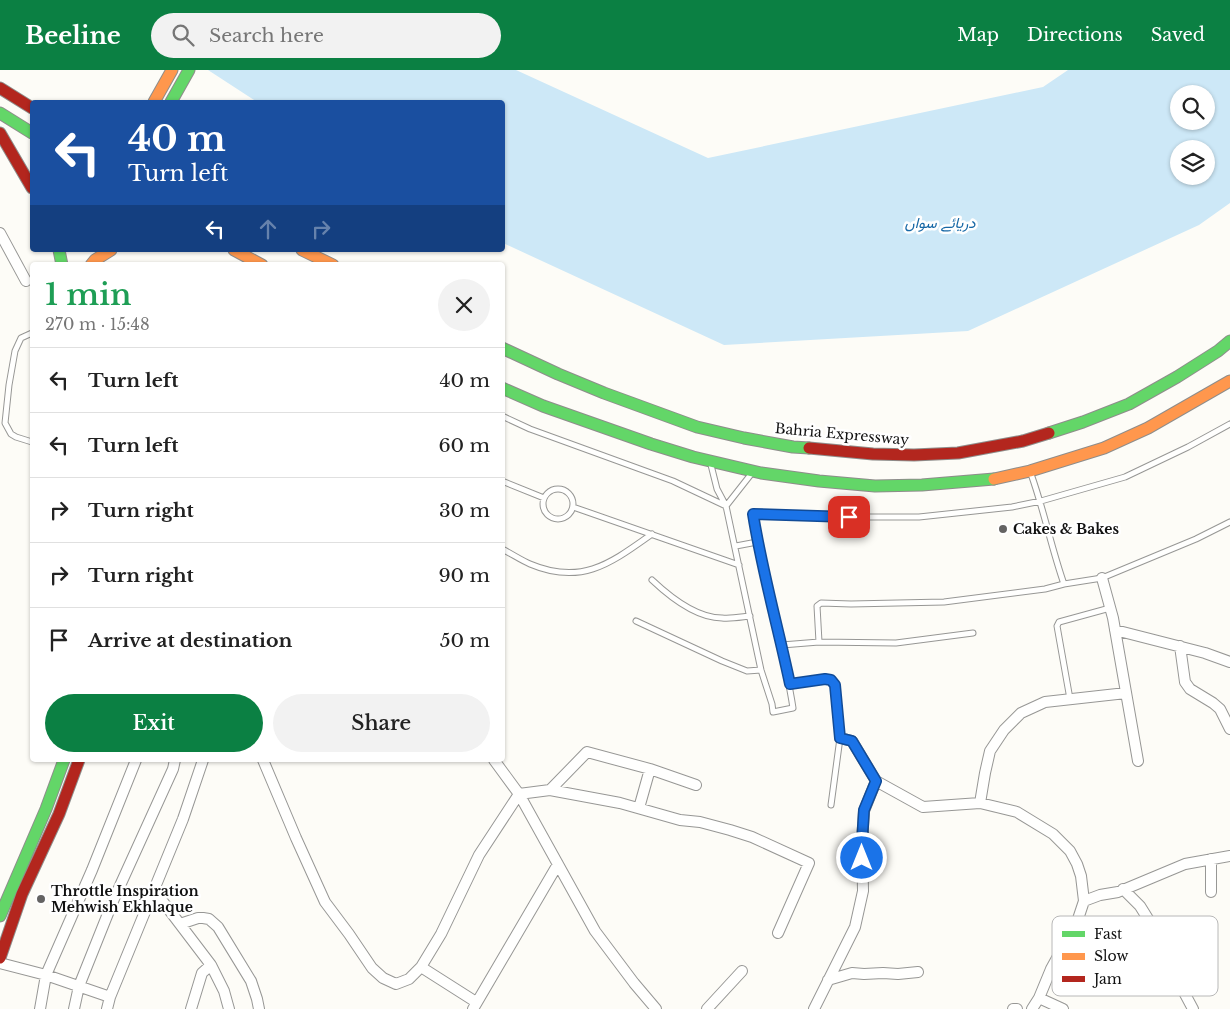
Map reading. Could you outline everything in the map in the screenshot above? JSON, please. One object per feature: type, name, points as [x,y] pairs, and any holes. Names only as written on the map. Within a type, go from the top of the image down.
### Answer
[{"type":"main road","points":[[155,100],[172,70]]},
{"type":"main road","points":[[172,100],[190,70]]},
{"type":"main road","points":[[0,88],[30,107]]},
{"type":"main road","points":[[0,113],[30,132]]},
{"type":"main road","points":[[0,133],[30,185]]},
{"type":"main road","points":[[93,262],[108,252]]},
{"type":"main road","points":[[238,252],[256,262]]},
{"type":"main road","points":[[306,252],[327,262]]},
{"type":"main road","name":"Bahria Expressway","points":[[505,349],[604,394],[697,427],[793,447],[873,454],[914,455],[958,453],[1023,441],[1082,422],[1129,404],[1177,377],[1218,351],[1230,341]]},
{"type":"main road","points":[[1218,351],[1230,350]]},
{"type":"main road","points":[[505,389],[543,406],[694,457],[753,471],[819,481],[875,486],[922,485],[984,480],[1030,471],[1104,448],[1148,428],[1230,381]]},
{"type":"main road","points":[[0,916],[46,809],[63,762]]},
{"type":"main road","points":[[0,958],[22,894],[59,814],[78,762]]},
{"type":"street","points":[[0,233],[26,280]]},
{"type":"street","points":[[1102,578],[1115,630],[1138,761]]},
{"type":"street","points":[[1115,630],[1180,646],[1230,662]]},
{"type":"street","points":[[1180,646],[1185,682],[1190,689],[1220,709],[1230,729]]},
{"type":"street","points":[[980,803],[990,751],[1004,730],[1021,713],[1045,702],[1126,693]]},
{"type":"street","points":[[840,738],[852,741],[876,781],[924,807],[980,803],[1017,812],[1054,834],[1070,851],[1077,864],[1084,901],[1079,916]]},
{"type":"street","points":[[550,790],[587,752],[650,769],[696,785]]},
{"type":"street","points":[[40,1009],[46,975],[92,870],[135,762]]},
{"type":"street","points":[[74,1009],[79,986],[113,901],[175,762]]},
{"type":"street","points":[[108,1009],[110,997],[183,819],[202,762]]},
{"type":"street","points":[[264,762],[325,902],[372,968],[383,978],[396,984],[409,979],[421,967],[441,934],[479,855],[519,794],[550,790],[620,803],[680,820],[700,822],[730,830],[752,837],[810,863],[778,933]]},
{"type":"street","points":[[495,762],[519,794],[596,930],[634,983],[656,1009]]},
{"type":"street","points":[[639,808],[650,769]]},
{"type":"street","points":[[814,1009],[855,927],[863,891],[862,842],[864,810],[876,781]]},
{"type":"street","points":[[1084,901],[1100,895],[1118,892],[1185,864],[1230,856]]},
{"type":"street","points":[[1211,859],[1212,892]]},
{"type":"street","points":[[421,967],[474,1006],[558,864]]},
{"type":"street","points":[[154,890],[211,966],[224,992],[229,1009]]},
{"type":"street","points":[[1123,890],[1140,906],[1146,916]]},
{"type":"street","points":[[180,924],[204,918],[209,919],[218,927],[252,981],[259,1009]]},
{"type":"street","points":[[0,963],[46,975],[110,997]]},
{"type":"street","points":[[192,1009],[202,973],[211,966]]},
{"type":"street","points":[[1032,1009],[1039,998],[1052,967]]},
{"type":"street","points":[[707,1009],[742,971]]},
{"type":"street","points":[[828,980],[852,973],[898,974],[918,972]]},
{"type":"street","points":[[1186,996],[1193,1009]]},
{"type":"street","points":[[1039,998],[1063,1009]]},
{"type":"lane","points":[[30,334],[21,338],[15,351],[5,423],[9,431],[16,437],[30,441]]},
{"type":"lane","points":[[505,417],[530,429],[673,481],[726,506]]},
{"type":"lane","points":[[710,461],[717,489],[726,506],[761,670],[773,712],[793,708],[782,645],[757,542],[753,514],[832,517],[919,517],[1012,507],[1125,477],[1188,447],[1230,424]]},
{"type":"lane","points":[[726,506],[753,471]]},
{"type":"lane","points":[[1030,471],[1064,584]]},
{"type":"lane","points":[[505,482],[544,498]]},
{"type":"lane","points":[[556,488],[564,489],[571,494],[574,502],[573,507],[568,516],[560,519],[552,518],[546,513],[543,506],[544,498],[549,491],[556,488]]},
{"type":"lane","points":[[573,507],[740,565]]},
{"type":"lane","points":[[818,642],[816,606],[821,603],[944,602],[1045,590],[1064,584],[1102,578],[1196,539],[1230,522]]},
{"type":"lane","points":[[505,551],[540,568],[569,573],[591,570],[608,563],[652,534]]},
{"type":"lane","points":[[736,546],[757,542]]},
{"type":"lane","points":[[652,580],[664,592],[687,607],[705,615],[722,618],[750,616]]},
{"type":"lane","points":[[1070,700],[1056,626],[1060,622],[1110,608]]},
{"type":"lane","points":[[636,621],[747,671],[761,670]]},
{"type":"lane","points":[[782,645],[818,642],[896,643],[974,633]]},
{"type":"lane","points":[[790,684],[825,679],[831,680],[835,685],[840,738],[831,805]]},
{"type":"water","name":"دریائے سواں","points":[[208,70],[516,70],[708,158],[1043,87],[1068,70],[1230,70],[1230,203],[1199,225],[968,331],[724,345],[505,244],[505,100],[254,100]]},
{"type":"traffic: fast","points":[[172,100],[189,70]]},
{"type":"traffic: fast","points":[[0,113],[30,132]]},
{"type":"traffic: fast","points":[[59,252],[61,262]]},
{"type":"traffic: fast","points":[[1049,433],[1129,404],[1177,377],[1218,351],[1230,341]]},
{"type":"traffic: fast","points":[[505,349],[604,393],[697,427],[744,438],[809,448]]},
{"type":"traffic: fast","points":[[505,389],[543,406],[651,444],[693,457],[761,473],[875,486],[922,485],[994,479]]},
{"type":"traffic: fast","points":[[0,916],[46,809],[63,762]]},
{"type":"traffic: slow","points":[[155,100],[172,70]]},
{"type":"traffic: slow","points":[[93,262],[108,252]]},
{"type":"traffic: slow","points":[[238,252],[256,262]]},
{"type":"traffic: slow","points":[[306,252],[327,262]]},
{"type":"traffic: slow","points":[[994,479],[1030,471],[1104,448],[1148,428],[1230,381]]},
{"type":"traffic: jam","points":[[0,88],[30,107]]},
{"type":"traffic: jam","points":[[0,133],[30,185]]},
{"type":"traffic: jam","points":[[809,448],[873,454],[958,453],[1023,441],[1049,433]]},
{"type":"traffic: jam","points":[[0,958],[22,894],[59,814],[78,762]]},
{"type":"place","name":"Cakes & Bakes","points":[[1003,529]]},
{"type":"place","name":"Throttle Inspiration Mehwish Ekhlaque","points":[[41,899]]},
{"type":"route","points":[[849,517],[753,514],[757,542],[790,684],[825,679],[831,680],[835,685],[840,738],[852,741],[876,781],[864,810],[862,858]]}]
